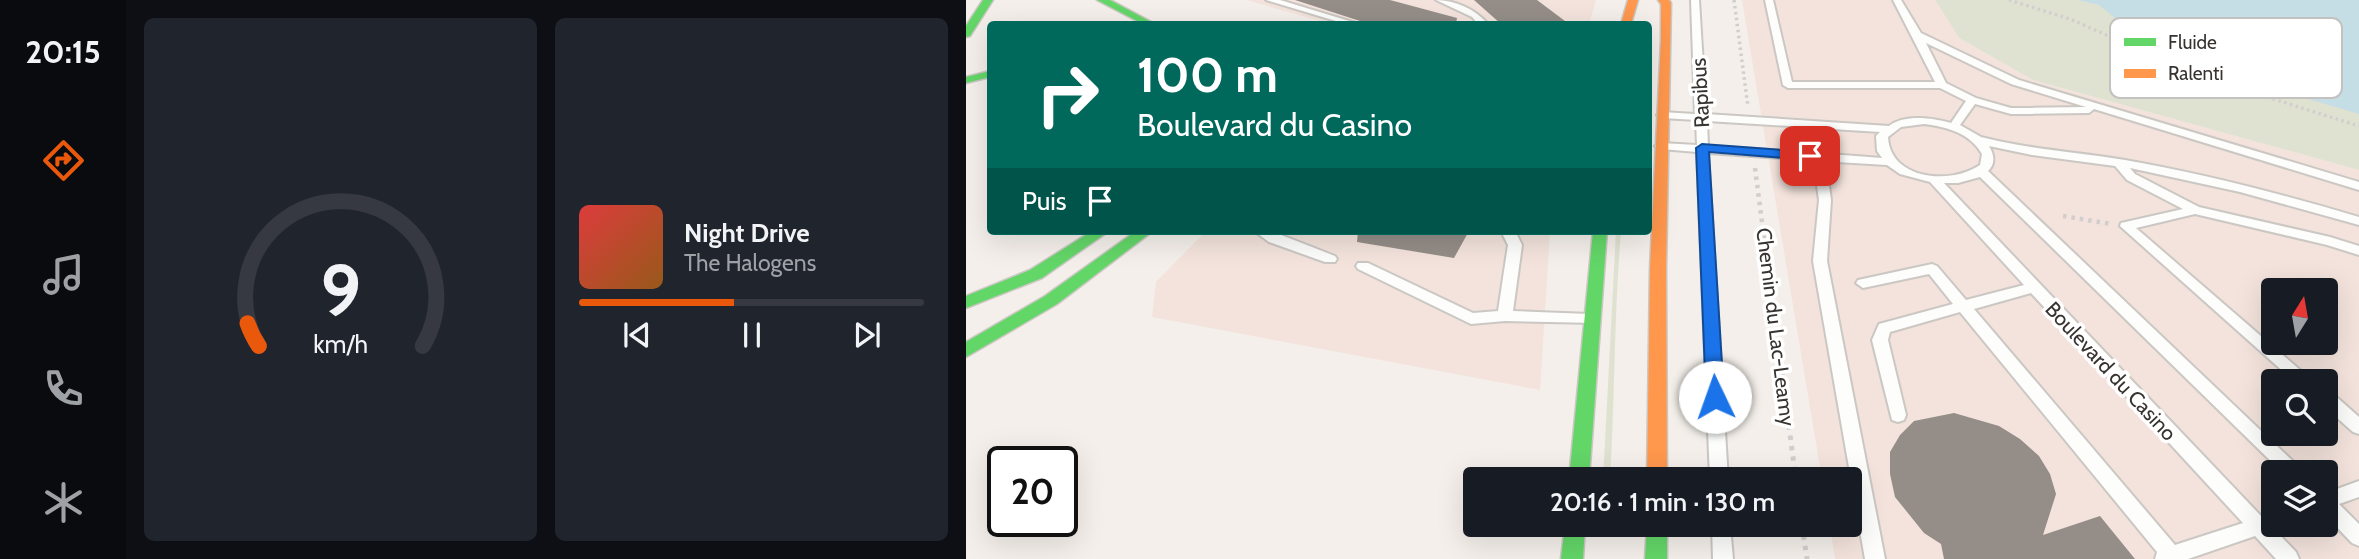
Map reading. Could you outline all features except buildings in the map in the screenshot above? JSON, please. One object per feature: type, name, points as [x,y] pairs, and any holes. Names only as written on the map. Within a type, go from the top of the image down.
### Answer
[{"type":"main road","points":[[966,34],[988,0]]},
{"type":"main road","points":[[1102,0],[1144,21]]},
{"type":"main road","points":[[1627,21],[1633,0]]},
{"type":"main road","points":[[1657,467],[1655,114],[1666,40],[1666,3],[1662,0]]},
{"type":"main road","points":[[966,302],[1036,274],[1096,235]]},
{"type":"main road","points":[[966,350],[1051,300],[1140,235]]},
{"type":"main road","points":[[1579,467],[1600,235]]},
{"type":"main road","points":[[1572,559],[1574,537]]},
{"type":"main road","points":[[1656,559],[1657,537]]},
{"type":"lane","points":[[1270,0],[1344,21]]},
{"type":"lane","points":[[1440,0],[1475,15],[1480,21]]},
{"type":"lane","name":"Rapibus","points":[[1695,0],[1718,467]]},
{"type":"lane","points":[[1769,0],[1788,85],[1942,85],[1972,100],[2011,111],[2104,109]]},
{"type":"lane","points":[[1897,0],[1942,85]]},
{"type":"lane","points":[[1917,35],[2015,82],[2359,186]]},
{"type":"lane","points":[[1954,126],[1972,100]]},
{"type":"lane","points":[[1655,114],[1888,129]]},
{"type":"lane","points":[[1890,162],[1880,144],[1882,136],[1898,124],[1924,121],[1954,126],[1979,140],[2022,152],[2119,163],[2220,182],[2359,221]]},
{"type":"lane","points":[[1829,126],[1812,143],[1810,156],[1823,186],[1825,200],[1820,253],[1822,280],[1875,559]]},
{"type":"lane","points":[[1979,140],[1989,155],[1985,167]]},
{"type":"lane","points":[[1655,145],[1890,162],[1917,177],[1935,181],[1962,180],[2022,152]]},
{"type":"lane","points":[[2119,163],[2131,177],[2195,210],[2359,251]]},
{"type":"lane","points":[[1985,167],[2281,460]]},
{"type":"lane","name":"Boulevard du Casino","points":[[1935,181],[2033,287],[2261,519]]},
{"type":"lane","points":[[2195,210],[2126,226],[2291,369]]},
{"type":"lane","points":[[1268,235],[1330,258]]},
{"type":"lane","points":[[1505,316],[1515,245],[1510,235]]},
{"type":"lane","points":[[1363,266],[1471,319],[1505,316],[1593,319]]},
{"type":"lane","points":[[1863,283],[1932,269],[2170,558],[2261,526]]},
{"type":"lane","points":[[1898,415],[1880,340],[1881,331],[1893,323],[2033,287]]},
{"type":"lane","points":[[2338,409],[2359,427]]},
{"type":"lane","points":[[2338,498],[2359,489]]},
{"type":"lane","points":[[2338,515],[2359,537]]},
{"type":"lane","points":[[1722,537],[1723,559]]},
{"type":"lane","name":"Boulevard du Casino","points":[[2275,537],[2289,559]]},
{"type":"path","points":[[1734,0],[1748,108]]},
{"type":"path","points":[[2009,0],[2070,19],[2110,37]]},
{"type":"path","points":[[2270,98],[2359,126]]},
{"type":"path","name":"Chemin du Lac-Leamy","points":[[1756,173],[1794,467]]},
{"type":"path","points":[[2063,216],[2088,219]]},
{"type":"path","points":[[1804,537],[1807,559]]},
{"type":"shaded area","points":[[1247,0],[1596,0],[1590,21],[1320,21]]},
{"type":"shaded area","points":[[1742,0],[1935,0],[1959,38],[2033,80],[2359,170],[2359,559],[1835,559],[1832,537],[1862,537],[1862,467],[1820,467]]},
{"type":"shaded area","points":[[1202,235],[1550,235],[1540,390],[1152,317],[1156,282]]},
{"type":"green space","points":[[1935,0],[2359,0],[2359,170],[2033,80],[1959,38]]},
{"type":"green space","points":[[1616,235],[1621,235],[1617,293],[1611,467],[1604,467]]},
{"type":"water","points":[[2078,0],[2359,0],[2359,114],[2305,98],[2342,98],[2342,18],[2115,18],[2099,5]]},
{"type":"traffic: fast","points":[[966,34],[988,0]]},
{"type":"traffic: fast","points":[[1102,0],[1144,21]]},
{"type":"traffic: fast","points":[[966,80],[987,75]]},
{"type":"traffic: fast","points":[[966,302],[1036,274],[1096,235]]},
{"type":"traffic: fast","points":[[966,350],[1051,300],[1140,235]]},
{"type":"traffic: fast","points":[[1580,467],[1600,235]]},
{"type":"traffic: fast","points":[[1572,559],[1574,537]]},
{"type":"traffic: fast","points":[[1656,559],[1657,537]]},
{"type":"traffic: slow","points":[[1627,21],[1633,0]]},
{"type":"traffic: slow","points":[[1657,467],[1658,269],[1666,40],[1666,3],[1663,0]]},
{"type":"route","points":[[1715,397],[1702,148],[1810,156]]}]
